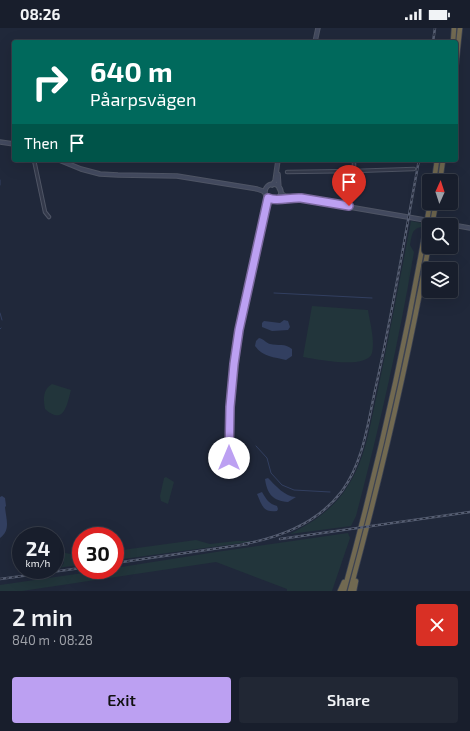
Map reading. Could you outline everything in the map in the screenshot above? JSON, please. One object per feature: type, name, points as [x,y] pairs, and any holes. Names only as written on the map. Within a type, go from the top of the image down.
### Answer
[{"type":"highway","points":[[453,40],[454,28]]},
{"type":"highway","points":[[458,47],[460,28]]},
{"type":"highway","points":[[435,174],[437,162]]},
{"type":"highway","points":[[441,174],[443,162]]},
{"type":"highway","points":[[344,591],[392,400],[414,295],[429,210]]},
{"type":"highway","points":[[350,591],[400,392],[427,254]]},
{"type":"highway","points":[[354,591],[362,546]]},
{"type":"highway","points":[[340,591],[353,560]]},
{"type":"street","points":[[315,40],[318,28]]},
{"type":"street","points":[[0,142],[12,144]]},
{"type":"street","points":[[34,162],[45,212],[49,217]]},
{"type":"street","points":[[70,162],[86,171],[100,174],[177,176],[261,190],[268,198],[275,200],[293,197]]},
{"type":"street","points":[[265,193],[266,189],[275,181],[278,162]]},
{"type":"street","points":[[354,162],[354,171]]},
{"type":"street","points":[[275,200],[280,196],[277,166]]},
{"type":"street","points":[[287,172],[414,169]]},
{"type":"street","points":[[249,188],[275,185],[284,195],[422,219]]},
{"type":"street","points":[[229,458],[230,407],[239,330],[268,198]]},
{"type":"street","points":[[458,227],[470,228]]},
{"type":"shaded area","points":[[411,221],[421,223],[421,227],[415,229],[412,236],[410,245],[414,252],[402,319],[381,418],[356,516],[351,526],[290,534],[316,519],[331,507],[349,484],[360,463],[372,417]]},
{"type":"shaded area","points":[[312,306],[368,310],[373,348],[372,353],[368,358],[361,361],[340,362],[303,357]]},
{"type":"shaded area","points":[[52,384],[71,390],[64,412],[57,415],[51,414],[45,409],[44,405],[45,391]]},
{"type":"shaded area","points":[[166,477],[174,482],[168,504],[161,501],[160,496],[164,478]]},
{"type":"shaded area","points":[[348,533],[350,538],[332,591],[287,591],[287,589],[216,562],[124,576],[124,567]]},
{"type":"shaded area","points":[[196,540],[210,544],[250,541],[124,559],[124,550]]},
{"type":"shaded area","points":[[64,553],[72,554],[72,566],[64,567]]},
{"type":"shaded area","points":[[72,575],[72,579],[102,579],[22,591],[0,591],[0,585],[42,579],[64,579],[64,576]]},
{"type":"water","points":[[284,320],[288,321],[290,327],[288,330],[272,331],[262,327],[262,323],[264,321],[280,323]]},
{"type":"water","points":[[259,338],[270,344],[289,347],[292,349],[292,356],[286,360],[265,354],[258,350],[255,346],[256,341]]},
{"type":"water","points":[[268,478],[284,493],[296,497],[288,502],[278,500],[272,496],[267,489],[265,479]]},
{"type":"water","points":[[262,492],[268,501],[277,506],[277,511],[269,511],[260,502],[257,494]]},
{"type":"water","points":[[2,496],[5,498],[7,528],[0,538],[0,497]]},
{"type":"waterway","points":[[0,180],[0,185]]},
{"type":"waterway","points":[[266,217],[268,206]]},
{"type":"waterway","points":[[260,250],[265,222]]},
{"type":"waterway","points":[[253,282],[259,258]]},
{"type":"waterway","points":[[274,293],[372,298]]},
{"type":"waterway","points":[[232,435],[234,382],[242,330],[249,298]]},
{"type":"waterway","points":[[0,313],[2,320]]},
{"type":"waterway","points":[[256,446],[267,458],[271,473],[282,485],[294,490],[330,492]]},
{"type":"railway","points":[[433,40],[435,28]]},
{"type":"railway","points":[[244,544],[285,533],[322,512],[342,491],[355,467],[368,427],[419,162]]},
{"type":"railway","points":[[280,539],[470,512]]},
{"type":"railway","points":[[124,562],[248,544]]},
{"type":"railway","points":[[0,579],[72,569]]},
{"type":"route","points":[[229,458],[231,383],[239,330],[268,198],[274,200],[293,197],[349,206]]}]
